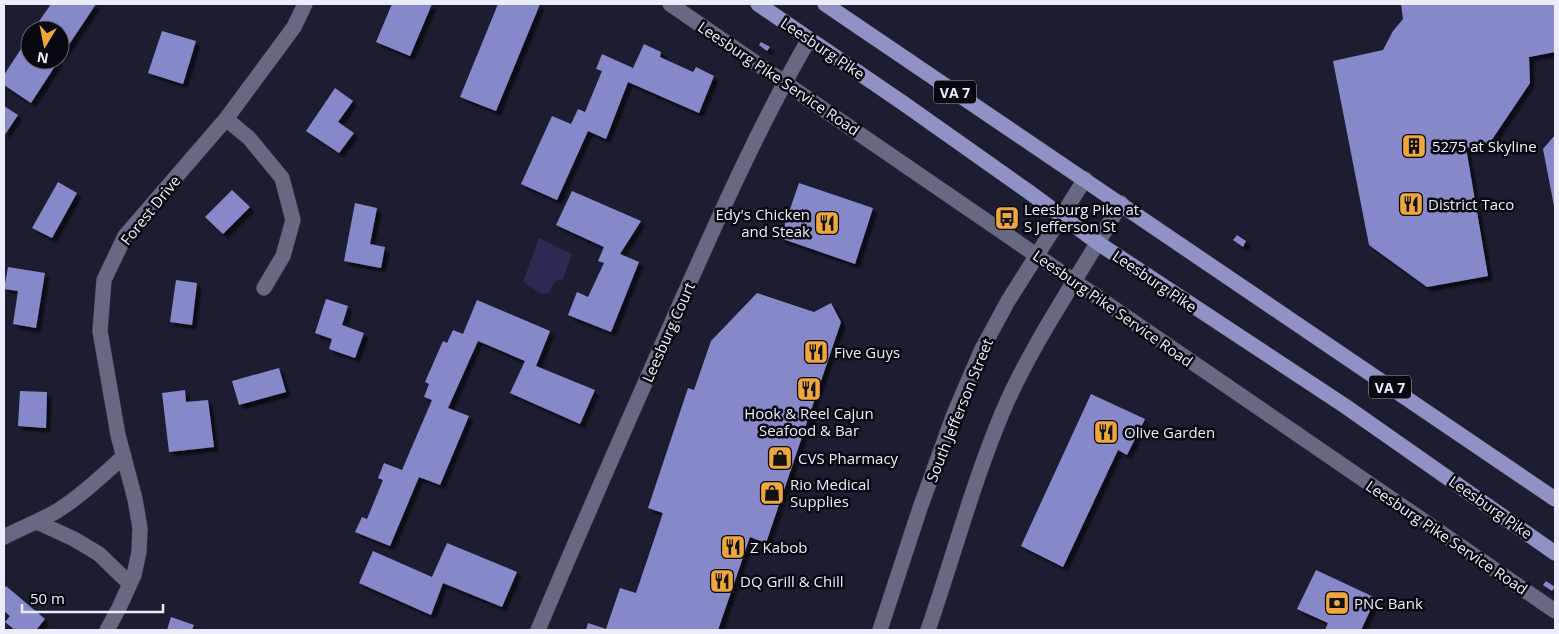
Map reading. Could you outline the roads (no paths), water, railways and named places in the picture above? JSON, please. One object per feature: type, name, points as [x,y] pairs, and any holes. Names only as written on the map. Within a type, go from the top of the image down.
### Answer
[{"type":"main road","name":"Leesburg Pike","points":[[758,4],[903,102],[1098,243],[1345,406],[1555,553]]},
{"type":"main road","name":"VA 7","points":[[825,4],[1086,179],[1555,499]]},
{"type":"street","name":"Forest Drive","points":[[107,630],[130,584],[139,552],[140,528],[135,499],[118,435],[100,330],[104,280],[125,236],[226,119],[294,27],[305,4]]},
{"type":"street","name":"Leesburg Pike Service Road","points":[[670,4],[1555,611]]},
{"type":"street","name":"Leesburg Court","points":[[538,630],[600,484],[721,212],[784,82],[809,39]]},
{"type":"street","points":[[226,119],[249,138],[282,178],[292,220],[283,256],[264,288]]},
{"type":"street","name":"South Jefferson Street","points":[[880,630],[920,508],[982,349],[1008,301],[1086,179]]},
{"type":"street","points":[[928,630],[1003,412],[1038,343],[1121,203]]},
{"type":"street","points":[[4,537],[37,522],[66,504],[95,482],[124,456]]},
{"type":"street","points":[[37,522],[74,539],[99,554],[130,584]]},
{"type":"place","name":"5275 at Skyline","points":[[1414,146]]},
{"type":"place","name":"District Taco","points":[[1411,204]]},
{"type":"place","name":"Leesburg Pike at S Jefferson St","points":[[1007,218]]},
{"type":"place","name":"Edy's Chicken and Steak","points":[[827,223]]},
{"type":"place","name":"Five Guys","points":[[816,352]]},
{"type":"place","name":"Hook & Reel Cajun Seafood & Bar","points":[[809,389]]},
{"type":"place","name":"Olive Garden","points":[[1106,432]]},
{"type":"place","name":"CVS Pharmacy","points":[[780,458]]},
{"type":"place","name":"Rio Medical Supplies","points":[[772,493]]},
{"type":"place","name":"Z Kabob","points":[[733,547]]},
{"type":"place","name":"DQ Grill & Chill","points":[[722,581]]},
{"type":"place","name":"PNC Bank","points":[[1337,603]]}]
